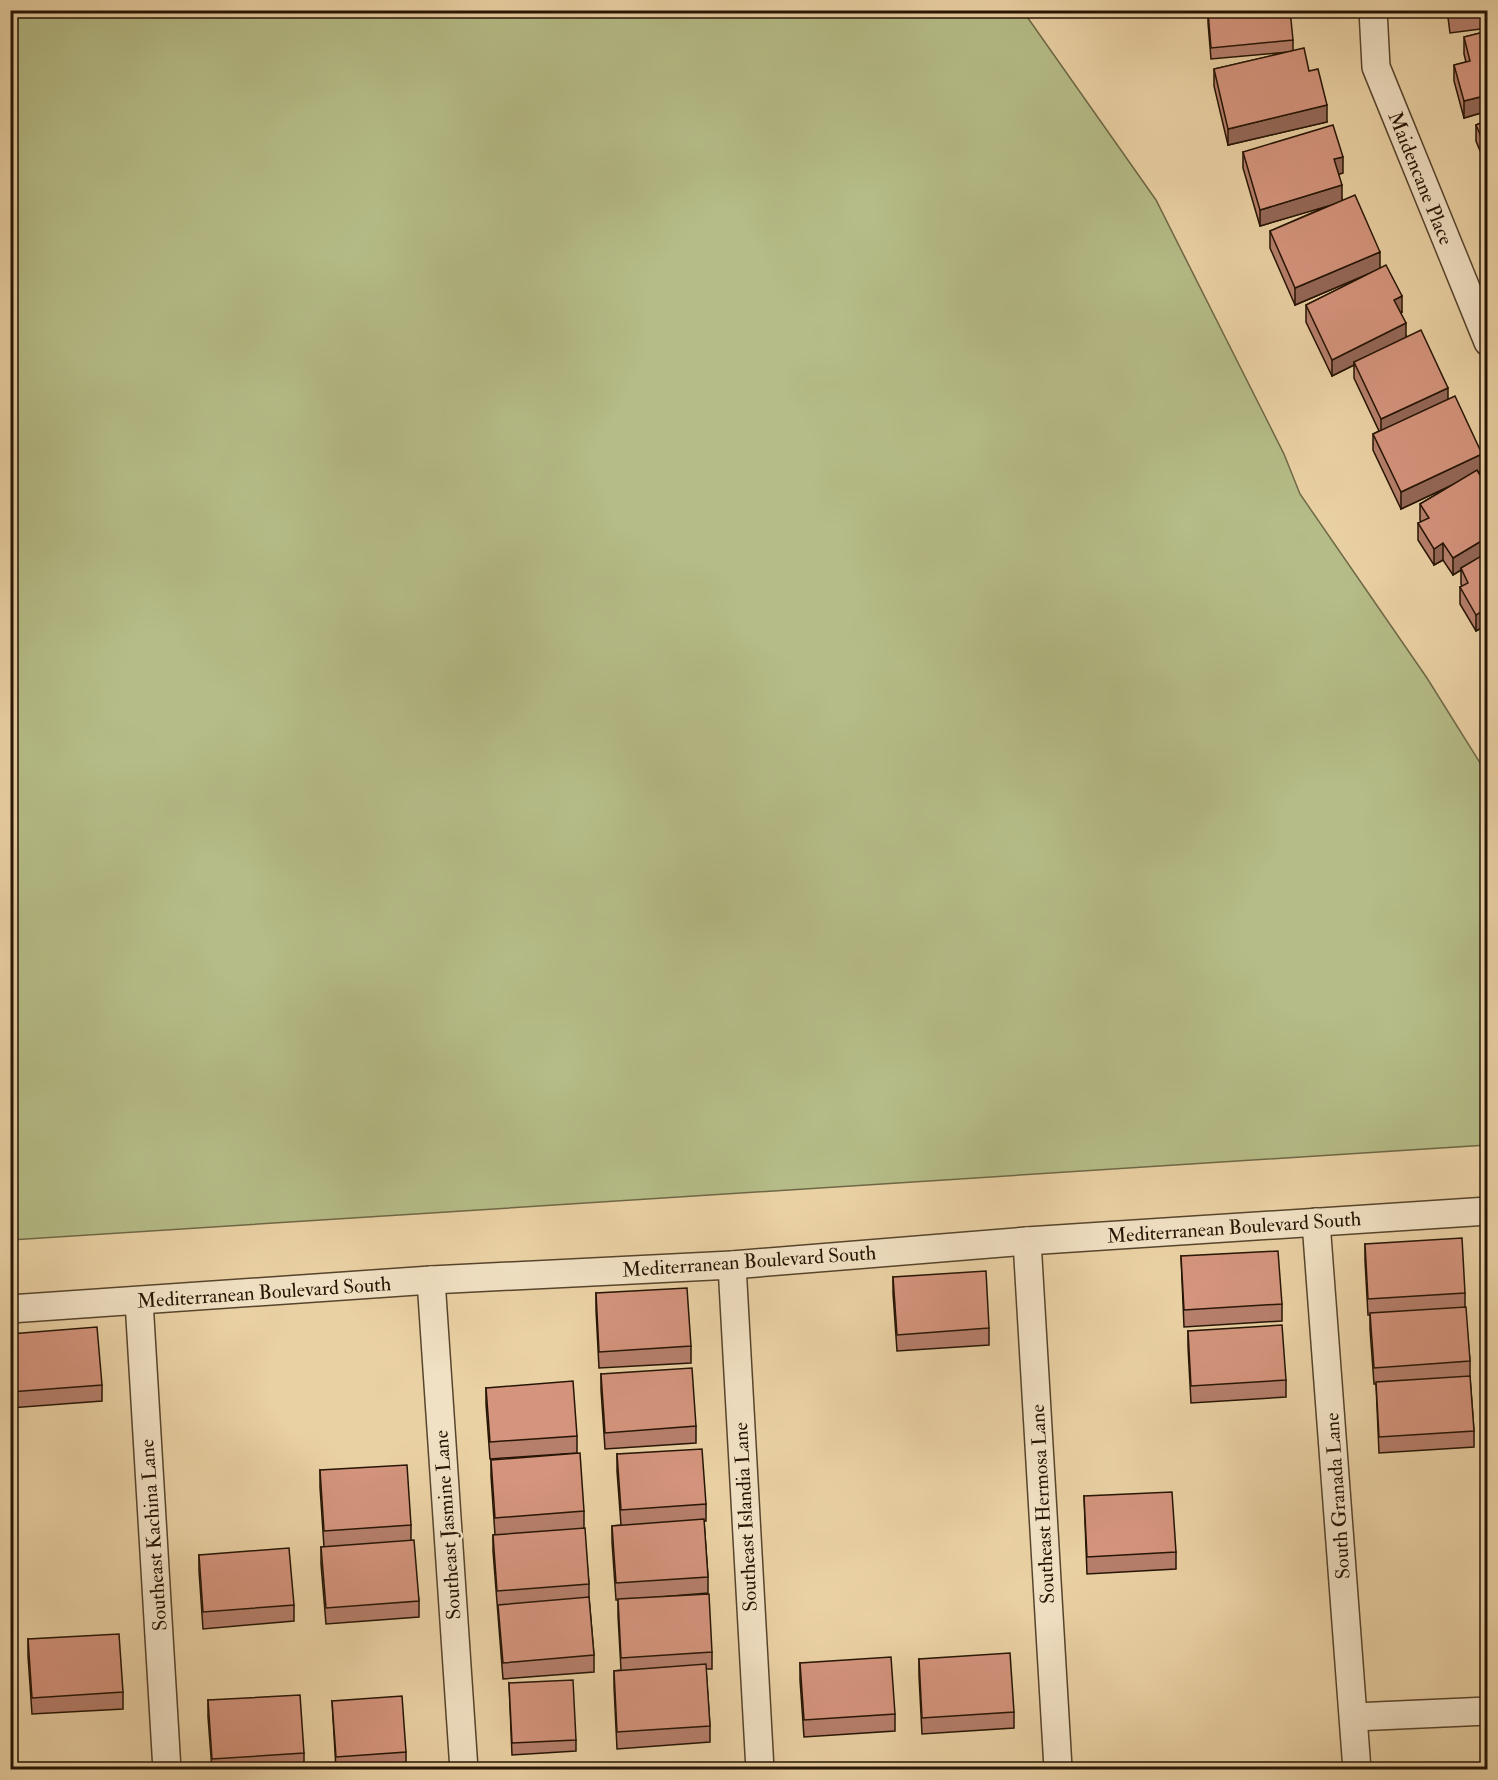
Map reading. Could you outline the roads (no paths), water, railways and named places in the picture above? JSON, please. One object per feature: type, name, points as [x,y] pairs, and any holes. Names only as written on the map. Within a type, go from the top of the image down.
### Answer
[{"type":"street","name":"Maidencane Place","points":[[1372,10],[1376,67],[1488,342]]},
{"type":"street","name":"Mediterranean Boulevard South","points":[[10,1309],[431,1280],[732,1264],[1027,1241],[1488,1211]]},
{"type":"street","name":"South Granada Lane","points":[[1316,1222],[1357,1770]]},
{"type":"street","name":"Southeast Hermosa Lane","points":[[1027,1241],[1058,1768]]},
{"type":"street","name":"Southeast Islandia Lane","points":[[732,1264],[760,1770]]},
{"type":"street","name":"Southeast Jasmine Lane","points":[[431,1280],[464,1770]]},
{"type":"street","name":"Southeast Kachina Lane","points":[[139,1301],[167,1770]]},
{"type":"street","points":[[1354,1717],[1488,1711]]}]
